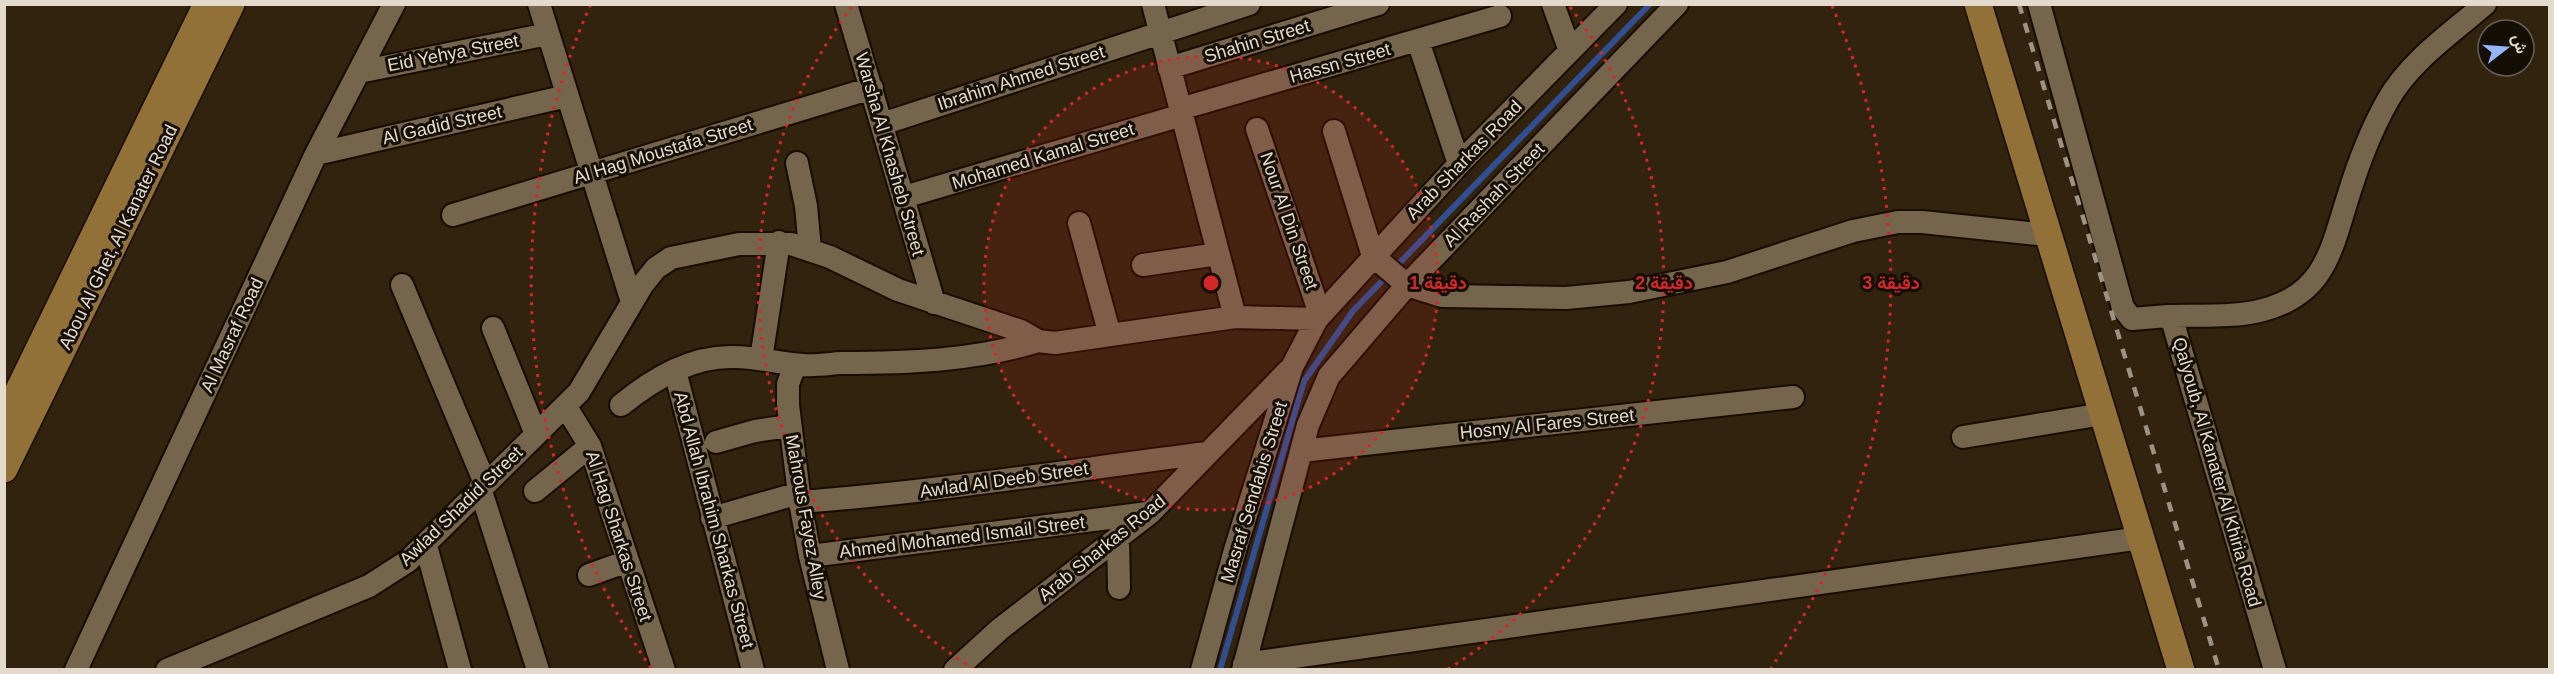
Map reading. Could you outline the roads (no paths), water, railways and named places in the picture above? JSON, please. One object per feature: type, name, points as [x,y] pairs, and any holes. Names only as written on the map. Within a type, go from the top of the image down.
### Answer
[{"type":"main road","name":"Abou Al Ghet, Al Kanater Road","points":[[4,421],[207,4]]},
{"type":"main road","name":"Abou Al Ghet, Al Kanater Road","points":[[4,469],[231,4]]},
{"type":"main road","points":[[1978,4],[2181,669]]},
{"type":"street","name":"Al Masraf Road","points":[[76,669],[316,154],[394,4]]},
{"type":"street","points":[[539,4],[632,302]]},
{"type":"street","name":"Warsha Al Khasheb Street","points":[[846,4],[934,303]]},
{"type":"street","points":[[1153,4],[1235,317]]},
{"type":"street","name":"Ibrahim Ahmed Street","points":[[882,124],[1249,4]]},
{"type":"street","name":"Shahin Street","points":[[1169,68],[1378,4]]},
{"type":"street","points":[[1553,4],[1570,51]]},
{"type":"street","name":"Arab Sharkas Road","points":[[1318,317],[1459,164],[1616,4]]},
{"type":"street","name":"Al Rashah Street","points":[[1244,667],[1308,424],[1329,376],[1407,285],[1677,4]]},
{"type":"street","name":"Qalyoub, Al Kanater Al Khiria Road","points":[[2039,4],[2123,308],[2132,319],[2168,316],[2173,323],[2275,669]]},
{"type":"street","points":[[2168,316],[2262,310],[2279,305],[2309,285],[2330,257],[2361,160],[2389,99],[2406,75],[2427,54],[2485,4]]},
{"type":"street","name":"Hassn Street","points":[[1181,112],[1500,16]]},
{"type":"street","name":"Eid Yehya Street","points":[[359,72],[548,34]]},
{"type":"street","points":[[1418,41],[1459,164]]},
{"type":"street","name":"Al Hag Moustafa Street","points":[[453,214],[872,87]]},
{"type":"street","name":"Al Gadid Street","points":[[316,154],[567,96]]},
{"type":"street","name":"Mohamed Kamal Street","points":[[904,197],[1181,112]]},
{"type":"street","name":"Nour Al Din Street","points":[[1257,129],[1318,317]]},
{"type":"street","points":[[1334,131],[1373,256],[1407,285],[1442,296],[1566,298],[1629,292],[1692,280],[1809,247],[1853,231],[1898,222],[1922,222],[2047,235]]},
{"type":"street","points":[[797,163],[806,206],[810,249]]},
{"type":"street","points":[[1079,223],[1110,335]]},
{"type":"street","points":[[761,359],[779,242]]},
{"type":"street","name":"Awlad Shadid Street","points":[[180,667],[369,586],[408,561],[426,546],[483,486],[566,406],[589,378],[632,302],[656,268],[671,258],[714,247],[779,242],[810,249],[898,290],[1021,331],[1038,341]]},
{"type":"street","points":[[1143,265],[1218,254]]},
{"type":"street","points":[[402,285],[483,486],[538,669]]},
{"type":"street","points":[[621,405],[646,385],[675,371],[711,358],[761,359],[795,364],[927,361],[997,351],[1038,341],[1055,343],[1235,317],[1318,317]]},
{"type":"street","name":"Masraf Sendabis Street","points":[[1202,669],[1235,550],[1292,367],[1318,317]]},
{"type":"street","points":[[493,328],[536,434]]},
{"type":"street","name":"Mahrous Fayez Alley","points":[[795,364],[788,384],[789,426],[799,498],[810,556],[838,669]]},
{"type":"street","name":"Arab Sharkas Road","points":[[955,669],[1000,629],[1150,513],[1292,367]]},
{"type":"street","name":"Abd Allah Ibrahim Sharkas Street","points":[[675,371],[753,669]]},
{"type":"street","name":"Hosny Al Fares Street","points":[[1301,451],[1793,398]]},
{"type":"street","name":"Al Hag Sharkas Street","points":[[566,406],[590,446],[664,669]]},
{"type":"street","points":[[1963,437],[2103,414]]},
{"type":"street","points":[[716,442],[755,431],[789,426]]},
{"type":"street","points":[[535,491],[590,446]]},
{"type":"street","name":"Awlad Al Deeb Street","points":[[712,518],[799,498],[898,495],[998,479],[1207,453]]},
{"type":"street","name":"Ahmed Mohamed Ismail Street","points":[[810,556],[1150,513]]},
{"type":"street","points":[[1119,537],[1119,588]]},
{"type":"street","points":[[1244,667],[2142,538]]},
{"type":"street","points":[[426,546],[460,669]]},
{"type":"street","points":[[589,575],[628,561]]},
{"type":"waterway","points":[[1220,670],[1304,381],[1353,311],[1650,4]]},
{"type":"railway","points":[[2019,4],[2219,670]]}]
